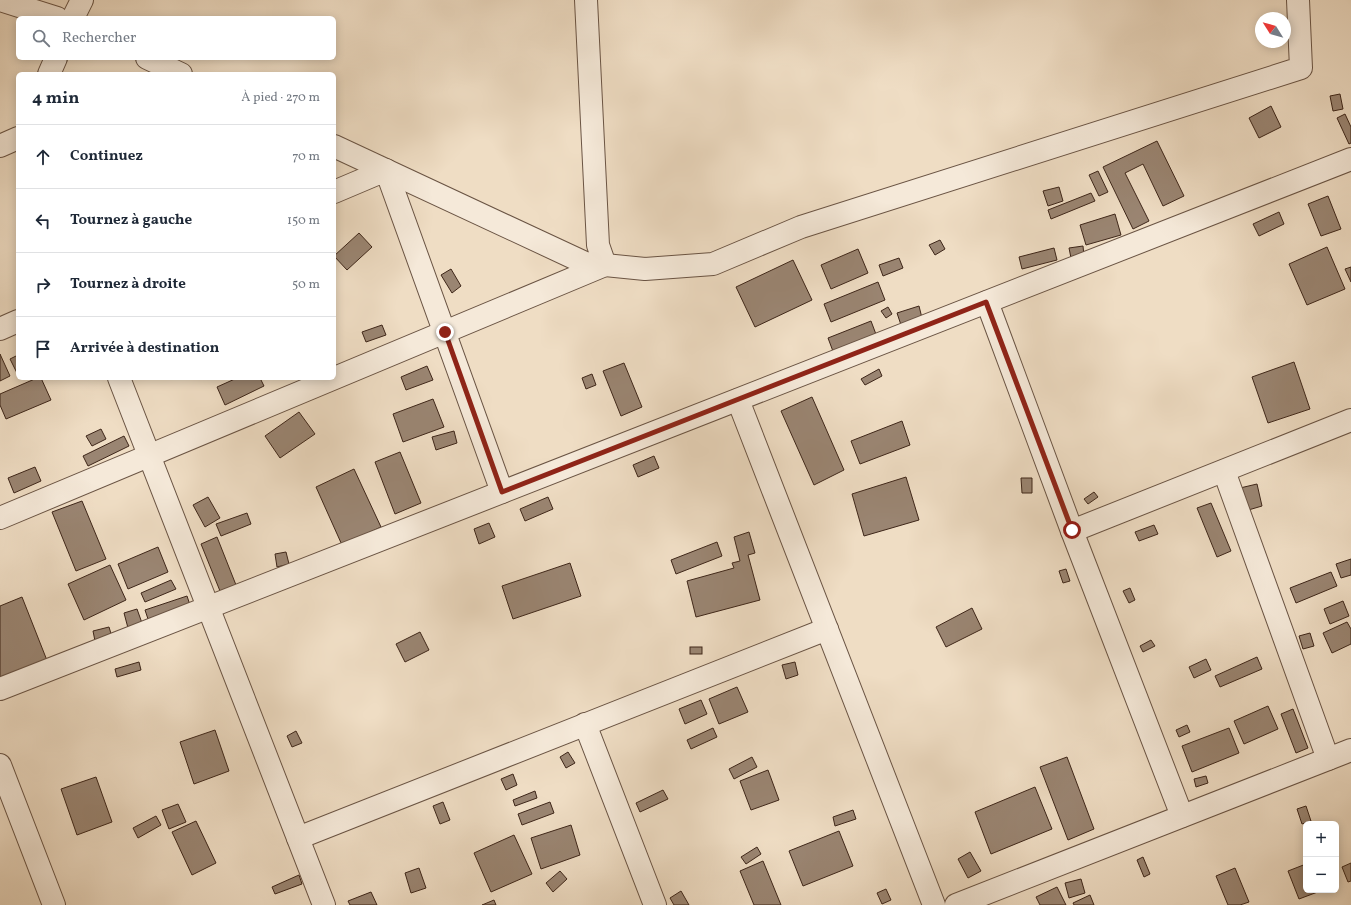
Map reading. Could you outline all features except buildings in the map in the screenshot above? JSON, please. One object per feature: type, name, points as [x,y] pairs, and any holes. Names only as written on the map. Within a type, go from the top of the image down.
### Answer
[{"type":"street","points":[[0,0],[51,16]]},
{"type":"street","points":[[74,16],[82,0]]},
{"type":"street","points":[[586,0],[598,245],[605,265]]},
{"type":"street","points":[[336,147],[585,263],[645,269],[713,264],[801,227],[1301,68],[1298,0]]},
{"type":"street","points":[[50,72],[55,60]]},
{"type":"street","points":[[151,60],[174,72]]},
{"type":"street","points":[[0,146],[16,139]]},
{"type":"street","points":[[0,689],[1351,159]]},
{"type":"street","points":[[336,191],[386,170]]},
{"type":"street","points":[[386,170],[502,492]]},
{"type":"street","points":[[336,378],[605,265]]},
{"type":"street","points":[[986,302],[1182,816]]},
{"type":"street","points":[[0,329],[16,322]]},
{"type":"street","points":[[120,380],[324,905]]},
{"type":"street","points":[[0,518],[330,380]]},
{"type":"street","points":[[738,400],[934,905]]},
{"type":"street","points":[[1072,530],[1351,420]]},
{"type":"street","points":[[1224,471],[1328,759]]},
{"type":"street","points":[[298,838],[827,629]]},
{"type":"street","points":[[585,724],[655,905]]},
{"type":"street","points":[[956,905],[1351,750]]},
{"type":"street","points":[[0,765],[54,905]]},
{"type":"route","points":[[445,332],[502,492],[986,302],[1072,530]]}]
